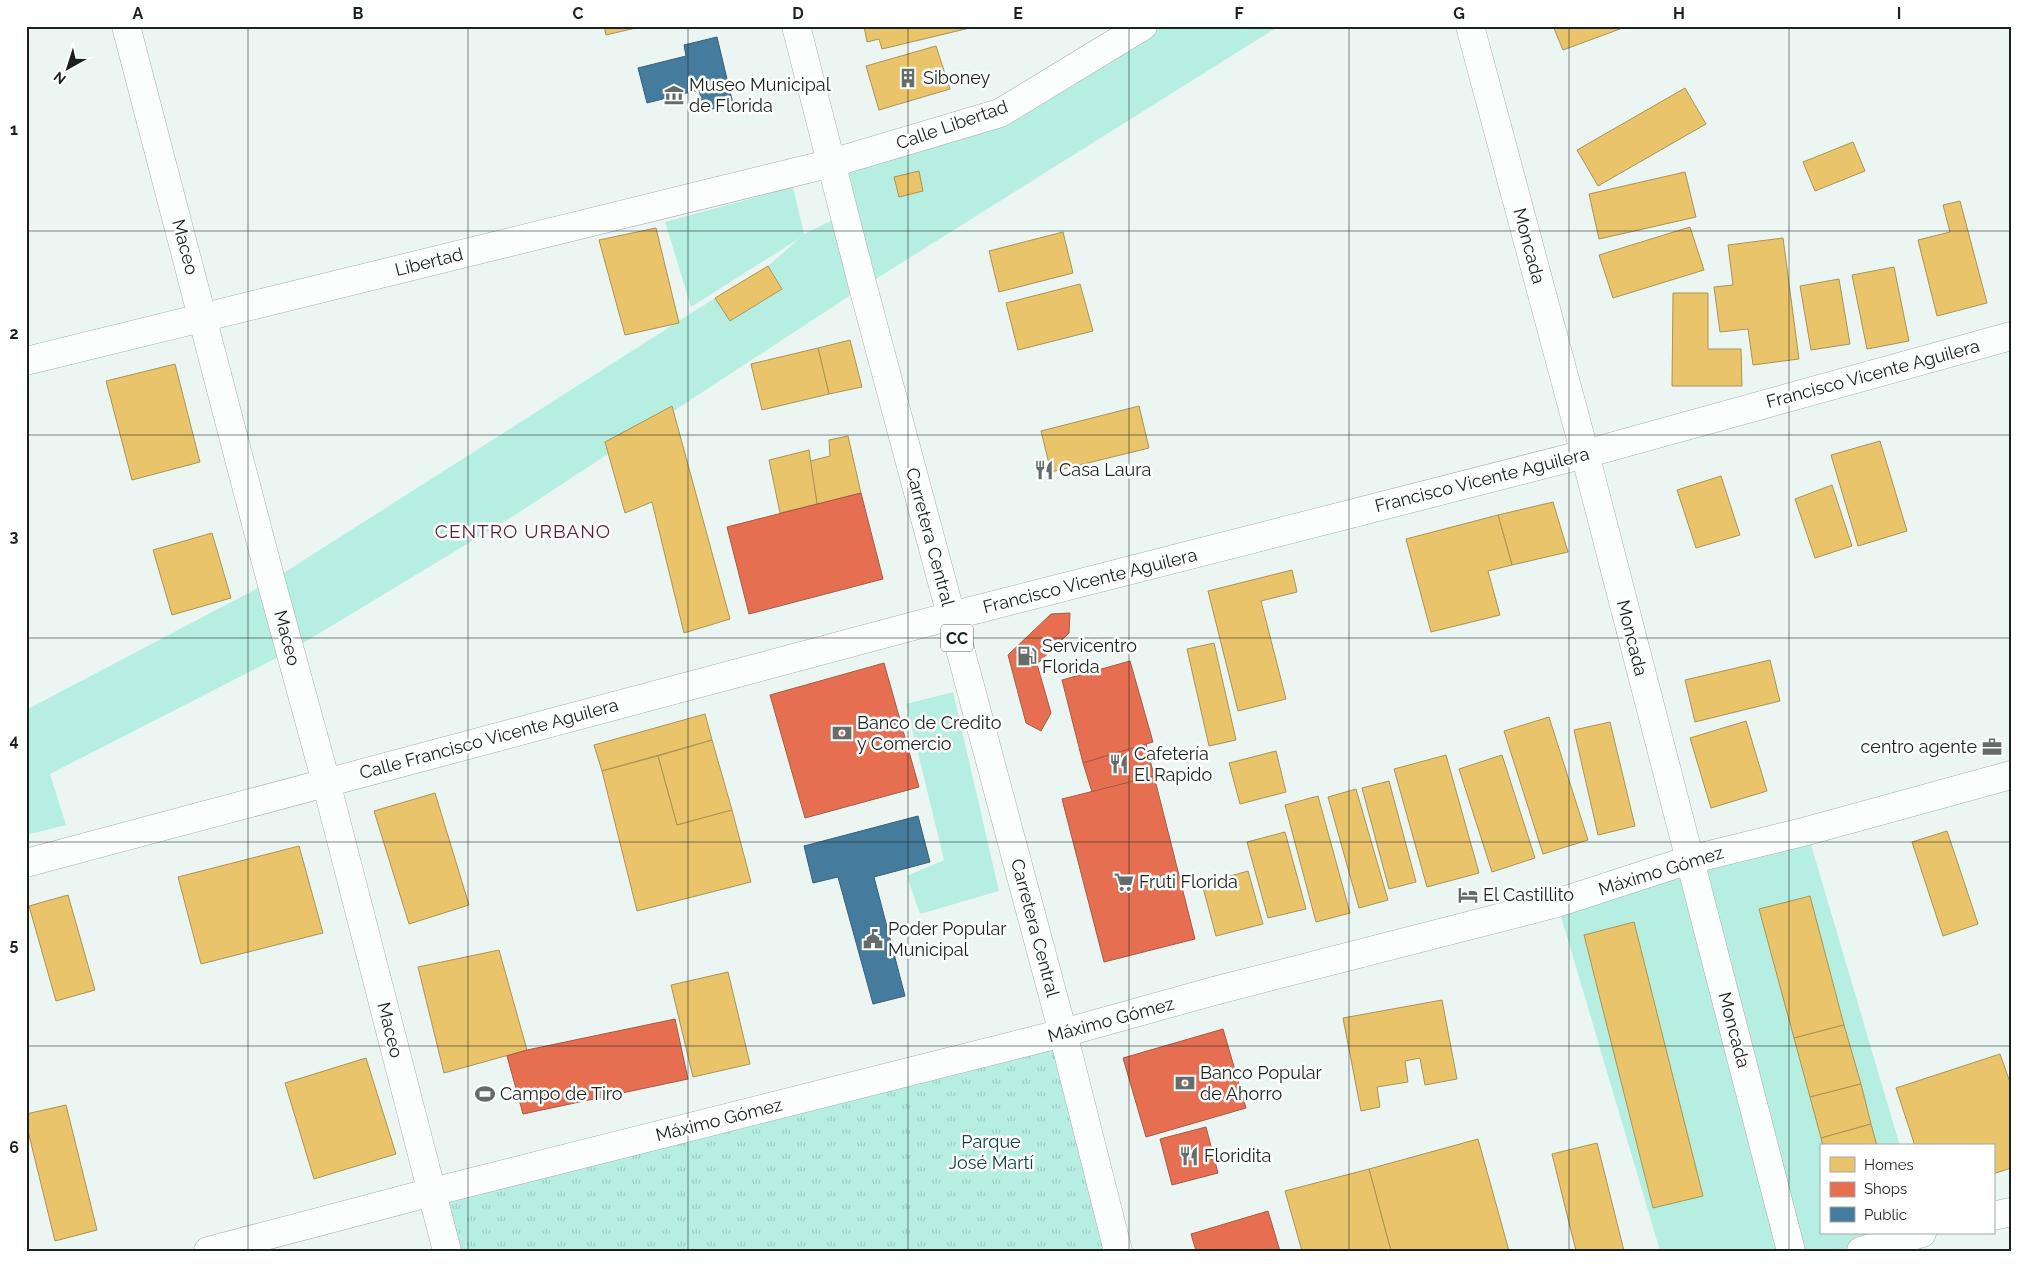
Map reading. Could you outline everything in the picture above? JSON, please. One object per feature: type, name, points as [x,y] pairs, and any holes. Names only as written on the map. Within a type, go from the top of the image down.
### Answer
[{"type":"main road","name":"Maceo","points":[[126,26],[326,782],[447,1251]]},
{"type":"main road","name":"Carretera Central","points":[[796,26],[1063,1033],[1118,1251]]},
{"type":"main road","name":"Calle Libertad","points":[[832,163],[1000,113],[1143,26]]},
{"type":"main road","name":"Moncada","points":[[1470,26],[1585,454],[1791,1251]]},
{"type":"main road","name":"Libertad","points":[[26,361],[832,163]]},
{"type":"main road","name":"Francisco Vicente Aguilera","points":[[951,616],[1585,454],[2011,336]]},
{"type":"main road","name":"Calle Francisco Vicente Aguilera","points":[[26,863],[951,616]]},
{"type":"main road","name":"Máximo Gómez","points":[[208,1251],[432,1192],[1063,1033],[1214,991],[1557,903],[1689,860],[1807,831],[2011,775]]},
{"type":"main road","points":[[1994,1216],[2011,1212]]},
{"type":"main road","points":[[1861,1251],[1919,1234]]},
{"type":"green space","points":[[1143,26],[1279,26],[863,287],[515,515],[290,651],[50,774],[66,825],[26,835],[26,710],[271,581],[715,298],[731,321],[782,289],[768,266],[800,238],[691,307],[665,222],[793,187],[804,234],[845,214],[832,163],[1000,113]]},
{"type":"green space","points":[[953,692],[999,891],[920,914],[907,876],[944,860],[906,704]]},
{"type":"green space","points":[[1807,831],[1899,1144],[1820,1144],[1820,1234],[1919,1234],[1861,1251],[1660,1251],[1557,903]]},
{"type":"green space","name":"Parque José Martí","points":[[1063,1033],[1118,1251],[447,1251],[432,1192]]},
{"type":"building: Homes","points":[[604,26],[644,26],[606,35]]},
{"type":"building: Homes","points":[[864,26],[978,26],[882,49],[879,39],[867,42]]},
{"type":"building: Homes","points":[[1553,26],[1628,26],[1563,50]]},
{"type":"building: Homes","name":"Siboney","points":[[936,46],[950,89],[879,110],[866,66]]},
{"type":"building: Homes","points":[[1685,88],[1706,124],[1598,186],[1577,150]]},
{"type":"building: Homes","points":[[1853,142],[1865,171],[1815,191],[1803,162]]},
{"type":"building: Homes","points":[[919,171],[923,191],[899,197],[894,177]]},
{"type":"building: Homes","points":[[1685,172],[1696,217],[1599,239],[1589,194]]},
{"type":"building: Homes","points":[[1960,201],[1987,303],[1937,316],[1918,240],[1950,232],[1943,205]]},
{"type":"building: Homes","points":[[1690,227],[1704,270],[1613,298],[1599,255]]},
{"type":"building: Homes","points":[[656,228],[679,323],[625,335],[599,240]]},
{"type":"building: Homes","points":[[1063,232],[1073,273],[999,292],[989,251]]},
{"type":"building: Homes","points":[[1783,238],[1799,359],[1753,365],[1748,329],[1720,332],[1714,287],[1733,285],[1728,245]]},
{"type":"building: Homes","points":[[768,266],[782,289],[730,321],[715,298]]},
{"type":"building: Homes","points":[[1894,267],[1909,341],[1867,349],[1852,275]]},
{"type":"building: Homes","points":[[1839,279],[1850,344],[1811,350],[1800,286]]},
{"type":"building: Homes","points":[[1080,284],[1093,331],[1018,350],[1006,303]]},
{"type":"building: Homes","points":[[1673,293],[1708,293],[1708,349],[1741,349],[1742,386],[1672,386]]},
{"type":"building: Homes","points":[[850,340],[862,387],[829,394],[818,348]]},
{"type":"building: Homes","points":[[818,348],[829,394],[762,410],[751,364]]},
{"type":"building: Homes","points":[[175,364],[200,462],[132,480],[106,381]]},
{"type":"building: Homes","points":[[672,406],[730,619],[684,633],[652,502],[625,513],[605,442]]},
{"type":"building: Homes","points":[[1139,406],[1149,448],[1051,472],[1041,431]]},
{"type":"building: Homes","points":[[848,436],[861,493],[817,504],[810,461],[830,456],[829,440]]},
{"type":"building: Homes","points":[[1880,441],[1907,531],[1858,546],[1831,455]]},
{"type":"building: Homes","points":[[809,450],[817,504],[780,513],[769,460]]},
{"type":"building: Homes","points":[[1721,476],[1740,535],[1696,548],[1677,490]]},
{"type":"building: Homes","points":[[1832,485],[1852,546],[1815,558],[1795,499]]},
{"type":"building: Homes","points":[[1553,502],[1568,552],[1512,565],[1498,515]]},
{"type":"building: Homes","points":[[1498,515],[1512,565],[1488,571],[1500,615],[1431,632],[1406,539]]},
{"type":"building: Homes","points":[[212,533],[231,598],[172,615],[153,550]]},
{"type":"building: Homes","points":[[1292,570],[1297,592],[1261,601],[1286,699],[1238,711],[1208,591]]},
{"type":"building: Homes","points":[[1214,643],[1236,740],[1209,746],[1187,649]]},
{"type":"building: Homes","points":[[1770,660],[1780,701],[1695,722],[1685,680]]},
{"type":"building: Homes","points":[[705,714],[712,740],[602,771],[594,745]]},
{"type":"building: Homes","points":[[1549,717],[1588,840],[1543,854],[1504,731]]},
{"type":"building: Homes","points":[[1746,721],[1767,791],[1711,808],[1690,738]]},
{"type":"building: Homes","points":[[1610,722],[1635,826],[1598,835],[1574,730]]},
{"type":"building: Homes","points":[[712,740],[732,810],[677,825],[658,756]]},
{"type":"building: Homes","points":[[1276,751],[1286,792],[1240,804],[1229,763]]},
{"type":"building: Homes","points":[[1446,755],[1479,873],[1427,887],[1394,769]]},
{"type":"building: Homes","points":[[1502,755],[1535,858],[1492,872],[1459,769]]},
{"type":"building: Homes","points":[[658,756],[677,825],[732,810],[751,882],[637,911],[602,771]]},
{"type":"building: Homes","points":[[1389,781],[1416,882],[1389,889],[1362,788]]},
{"type":"building: Homes","points":[[1356,789],[1388,900],[1359,908],[1328,797]]},
{"type":"building: Homes","points":[[435,793],[469,905],[409,924],[374,811]]},
{"type":"building: Homes","points":[[1318,796],[1350,913],[1316,922],[1285,805]]},
{"type":"building: Homes","points":[[1947,831],[1978,924],[1943,936],[1912,842]]},
{"type":"building: Homes","points":[[1285,832],[1306,909],[1268,918],[1247,842]]},
{"type":"building: Homes","points":[[299,846],[323,933],[201,964],[178,877]]},
{"type":"building: Homes","points":[[1248,871],[1263,924],[1216,936],[1202,884]]},
{"type":"building: Homes","points":[[68,895],[95,990],[56,1001],[29,906]]},
{"type":"building: Homes","points":[[1810,896],[1844,1025],[1794,1038],[1759,909]]},
{"type":"building: Homes","points":[[1634,922],[1703,1196],[1653,1208],[1584,935]]},
{"type":"building: Homes","points":[[499,950],[527,1050],[444,1073],[418,967]]},
{"type":"building: Homes","points":[[728,972],[750,1064],[693,1077],[671,985]]},
{"type":"building: Homes","points":[[1442,1000],[1457,1079],[1425,1085],[1420,1058],[1405,1061],[1408,1082],[1377,1087],[1380,1107],[1361,1111],[1343,1018]]},
{"type":"building: Homes","points":[[1844,1025],[1861,1084],[1810,1097],[1794,1038]]},
{"type":"building: Homes","points":[[2000,1054],[2011,1085],[2011,1168],[1994,1174],[1994,1144],[1914,1144],[1896,1088]]},
{"type":"building: Homes","points":[[366,1058],[396,1154],[314,1179],[285,1083]]},
{"type":"building: Homes","points":[[1861,1084],[1871,1124],[1821,1138],[1810,1097]]},
{"type":"building: Homes","points":[[66,1105],[97,1230],[55,1241],[26,1123],[26,1114]]},
{"type":"building: Homes","points":[[1871,1124],[1876,1144],[1822,1144],[1821,1138]]},
{"type":"building: Homes","points":[[1478,1139],[1509,1251],[1391,1251],[1369,1169]]},
{"type":"building: Homes","points":[[1597,1143],[1624,1251],[1576,1251],[1552,1154]]},
{"type":"building: Homes","points":[[1369,1169],[1391,1251],[1302,1251],[1285,1191]]},
{"type":"building: Shops","points":[[861,493],[883,579],[749,614],[727,527]]},
{"type":"building: Shops","points":[[1070,613],[1069,633],[1037,664],[1051,713],[1041,731],[1026,723],[1008,655],[1051,614]]},
{"type":"building: Shops","points":[[1130,661],[1153,742],[1083,763],[1062,680]]},
{"type":"building: Shops","name":"Banco de Credito y Comercio","points":[[884,663],[919,787],[805,818],[770,695]]},
{"type":"building: Shops","points":[[1146,744],[1154,776],[1092,792],[1083,763]]},
{"type":"building: Shops","points":[[1154,776],[1195,939],[1104,962],[1062,799]]},
{"type":"building: Shops","points":[[675,1019],[688,1079],[523,1114],[507,1056],[527,1050]]},
{"type":"building: Shops","name":"Banco Popular de Ahorro","points":[[1223,1029],[1246,1108],[1146,1137],[1123,1058]]},
{"type":"building: Shops","name":"Floridita","points":[[1206,1127],[1218,1173],[1172,1185],[1160,1139]]},
{"type":"building: Shops","points":[[1268,1211],[1280,1251],[1196,1251],[1191,1234]]},
{"type":"building: Public","points":[[717,37],[733,104],[704,111],[699,90],[647,103],[638,68],[686,56],[684,45]]},
{"type":"building: Public","name":"Poder Popular Municipal","points":[[918,816],[930,862],[874,877],[905,996],[873,1004],[838,877],[813,883],[804,846]]},
{"type":"place","name":"Siboney","points":[[908,78]]},
{"type":"place","name":"Museo Municipal de Florida","points":[[674,95]]},
{"type":"place","name":"Casa Laura","points":[[1044,470]]},
{"type":"place","name":"Servicentro Florida","points":[[1027,656]]},
{"type":"place","name":"Banco de Credito y Comercio","points":[[842,733]]},
{"type":"place","name":"centro agente","points":[[1992,747]]},
{"type":"place","name":"Cafetería El Rapido","points":[[1119,764]]},
{"type":"place","name":"Fruti Florida","points":[[1124,882]]},
{"type":"place","name":"El Castillito","points":[[1468,895]]},
{"type":"place","name":"Poder Popular Municipal","points":[[873,939]]},
{"type":"place","name":"Banco Popular de Ahorro","points":[[1185,1083]]},
{"type":"place","name":"Campo de Tiro","points":[[485,1094]]},
{"type":"place","name":"Floridita","points":[[1189,1156]]},
{"type":"district","name":"CENTRO URBANO","points":[[523,531]]}]
